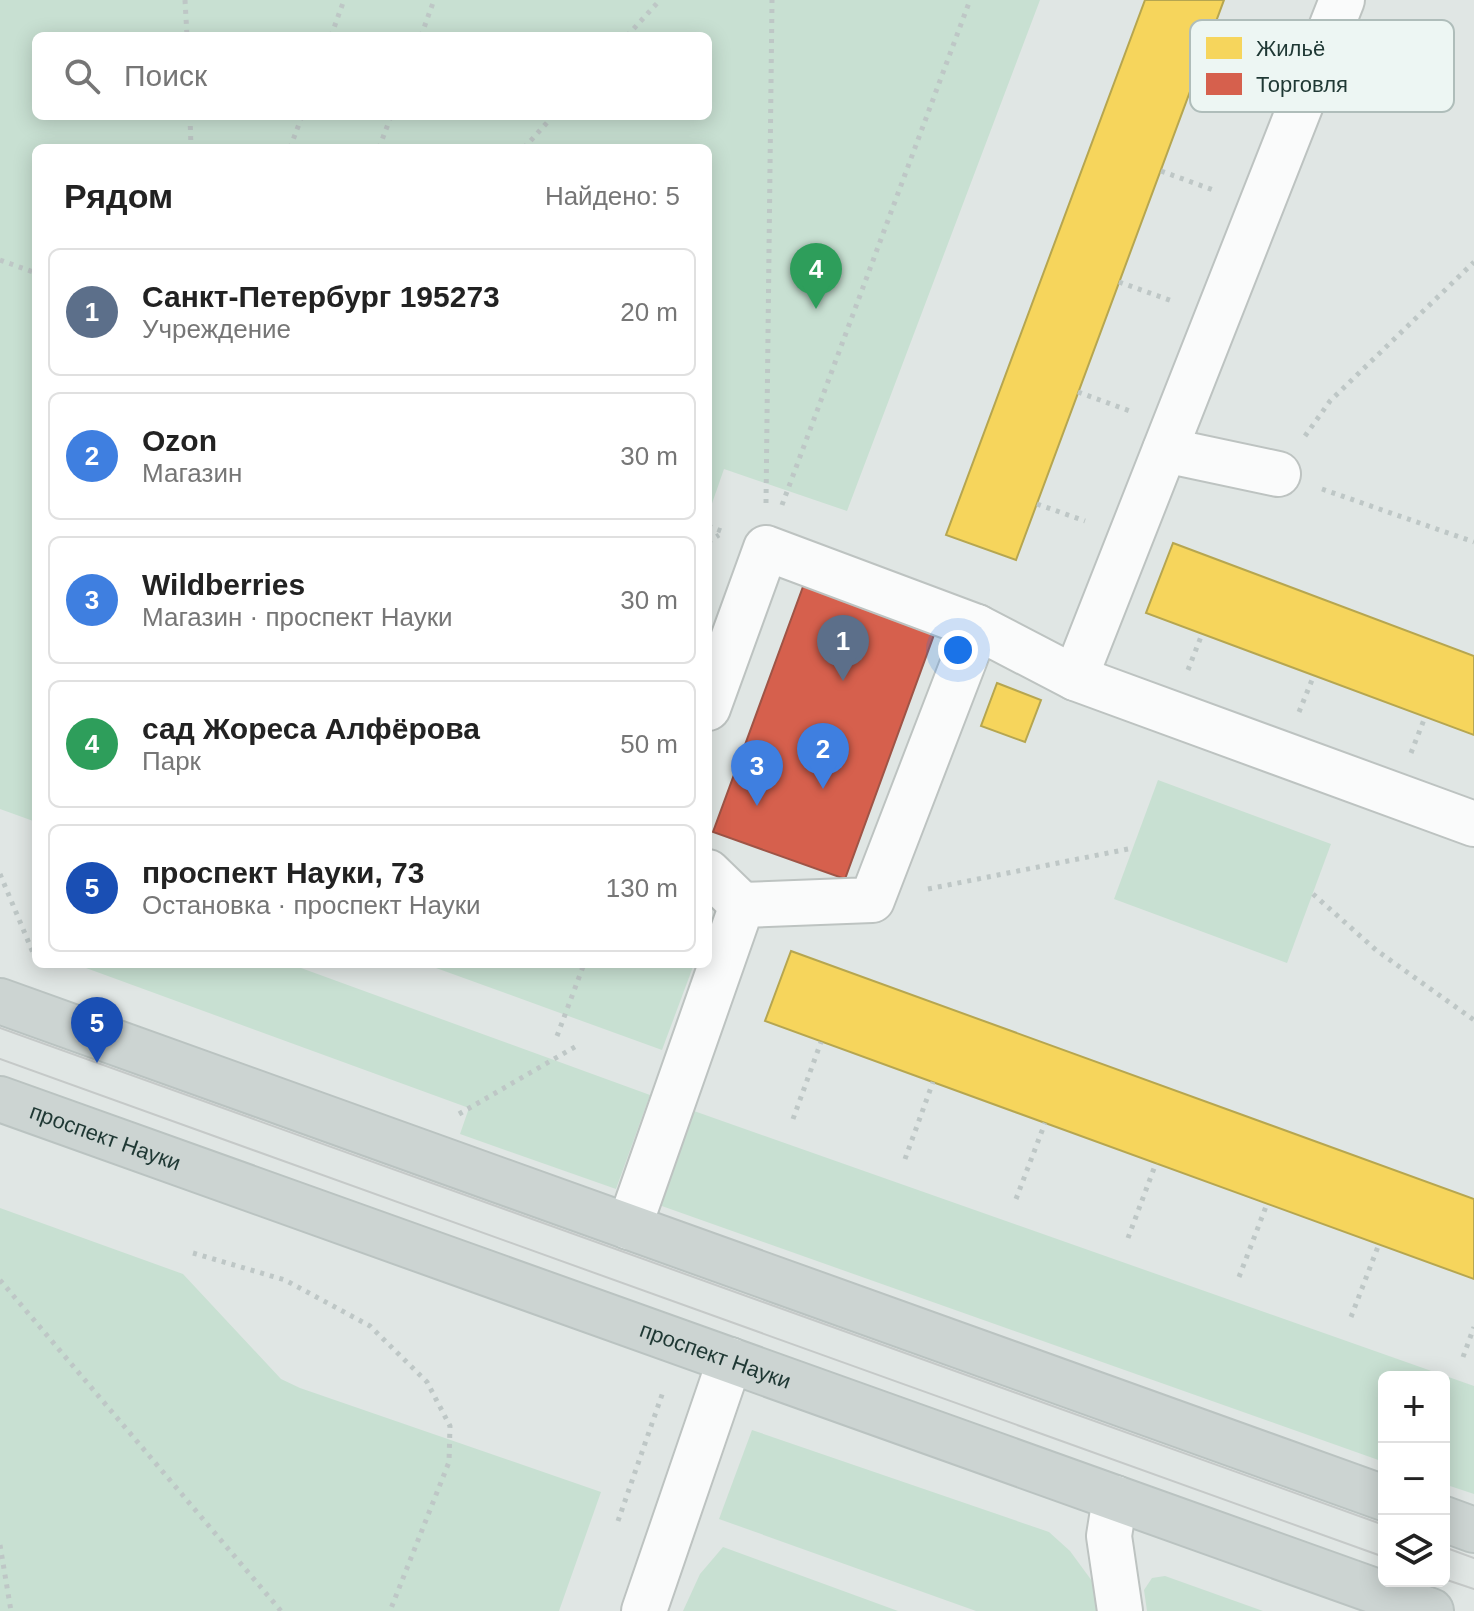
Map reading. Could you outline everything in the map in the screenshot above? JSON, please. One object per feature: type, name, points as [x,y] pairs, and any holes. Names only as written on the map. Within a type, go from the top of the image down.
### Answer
[{"type":"main road","points":[[0,1001],[1378,1496]]},
{"type":"main road","name":"проспект Науки","points":[[0,1099],[1431,1611]]},
{"type":"main road","points":[[1450,1521],[1474,1530]]},
{"type":"lane","points":[[1334,20],[1342,0]]},
{"type":"lane","points":[[1075,678],[1298,112]]},
{"type":"lane","points":[[1165,450],[1278,474]]},
{"type":"lane","points":[[712,697],[766,548],[977,627],[1075,678],[1474,824]]},
{"type":"lane","points":[[712,876],[742,905],[872,900],[977,627]]},
{"type":"lane","points":[[629,1227],[742,905]]},
{"type":"lane","points":[[644,1611],[730,1360]]},
{"type":"lane","points":[[1115,1498],[1109,1536],[1120,1611]]},
{"type":"path","points":[[185,0],[187,32]]},
{"type":"path","points":[[332,32],[344,0]]},
{"type":"path","points":[[422,32],[434,0]]},
{"type":"path","points":[[631,32],[660,0]]},
{"type":"path","points":[[766,548],[772,0]]},
{"type":"path","points":[[766,548],[970,0]]},
{"type":"path","points":[[190,120],[191,144]]},
{"type":"path","points":[[292,144],[300,120]]},
{"type":"path","points":[[380,144],[390,120]]},
{"type":"path","points":[[528,144],[549,120]]},
{"type":"path","points":[[1161,171],[1260,208]]},
{"type":"path","points":[[0,260],[32,272]]},
{"type":"path","points":[[1474,262],[1330,401],[1278,474],[1474,542]]},
{"type":"path","points":[[1119,282],[1217,317]]},
{"type":"path","points":[[872,900],[1133,848]]},
{"type":"path","points":[[0,874],[32,950]]},
{"type":"path","points":[[1313,894],[1376,950],[1474,1020]]},
{"type":"path","points":[[557,1036],[582,968]]},
{"type":"path","points":[[793,1119],[821,1042]]},
{"type":"path","points":[[457,1115],[580,1044]]},
{"type":"path","points":[[905,1159],[933,1082]]},
{"type":"path","points":[[1016,1199],[1045,1123]]},
{"type":"path","points":[[1128,1238],[1156,1163]]},
{"type":"path","points":[[1239,1277],[1267,1204]]},
{"type":"path","points":[[1351,1317],[1379,1244]]},
{"type":"path","points":[[193,1253],[285,1280],[370,1326],[427,1382],[450,1426],[449,1462],[390,1611]]},
{"type":"path","points":[[0,1280],[281,1611]]},
{"type":"path","points":[[1463,1357],[1474,1327]]},
{"type":"path","points":[[618,1521],[664,1389],[715,1407]]},
{"type":"path","points":[[0,1545],[11,1611]]},
{"type":"green space","points":[[0,0],[1040,0],[847,511],[724,469],[712,504],[712,144],[32,144],[32,821],[0,809]]},
{"type":"green space","points":[[1158,780],[1331,844],[1287,963],[1114,899]]},
{"type":"green space","points":[[86,968],[301,968],[650,1095],[616,1189],[460,1134],[469,1108]]},
{"type":"green space","points":[[436,968],[693,968],[662,1050]]},
{"type":"green space","points":[[694,1111],[1431,1371],[1378,1371],[1378,1460],[659,1205]]},
{"type":"green space","points":[[0,1208],[183,1274],[281,1379],[300,1388],[601,1492],[559,1611],[0,1611]]},
{"type":"green space","points":[[1450,1378],[1474,1386],[1474,1494],[1450,1486]]},
{"type":"green space","points":[[752,1430],[1049,1532],[1070,1551],[1092,1581],[1097,1611],[976,1611],[719,1519]]},
{"type":"green space","points":[[723,1547],[898,1611],[683,1611],[700,1574]]},
{"type":"green space","points":[[1165,1576],[1263,1611],[1147,1611],[1144,1590],[1152,1578]]},
{"type":"building: Жильё","points":[[1145,0],[1224,0],[1217,20],[1190,20],[1190,92],[1016,560],[946,535]]},
{"type":"building: Жильё","points":[[1173,543],[1474,656],[1474,735],[1146,613]]},
{"type":"building: Жильё","points":[[997,683],[1041,700],[1025,742],[981,726]]},
{"type":"building: Жильё","points":[[791,951],[1474,1199],[1474,1279],[765,1021]]},
{"type":"building: Торговля","points":[[804,584],[935,632],[845,879],[713,832]]},
{"type":"tram line","points":[[0,1028],[1378,1523]]},
{"type":"tram line","points":[[0,1059],[1378,1555]]},
{"type":"tram line","points":[[1450,1549],[1474,1558]]},
{"type":"tram line","points":[[1450,1581],[1474,1589]]},
{"type":"place","name":"сад Жореса Алфёрова","points":[[816,309]]},
{"type":"place","name":"Санкт-Петербург 195273","points":[[843,681]]},
{"type":"place","name":"Ozon","points":[[823,789]]},
{"type":"place","name":"Wildberries","points":[[757,806]]},
{"type":"place","name":"проспект Науки, 73","points":[[97,1063]]}]
